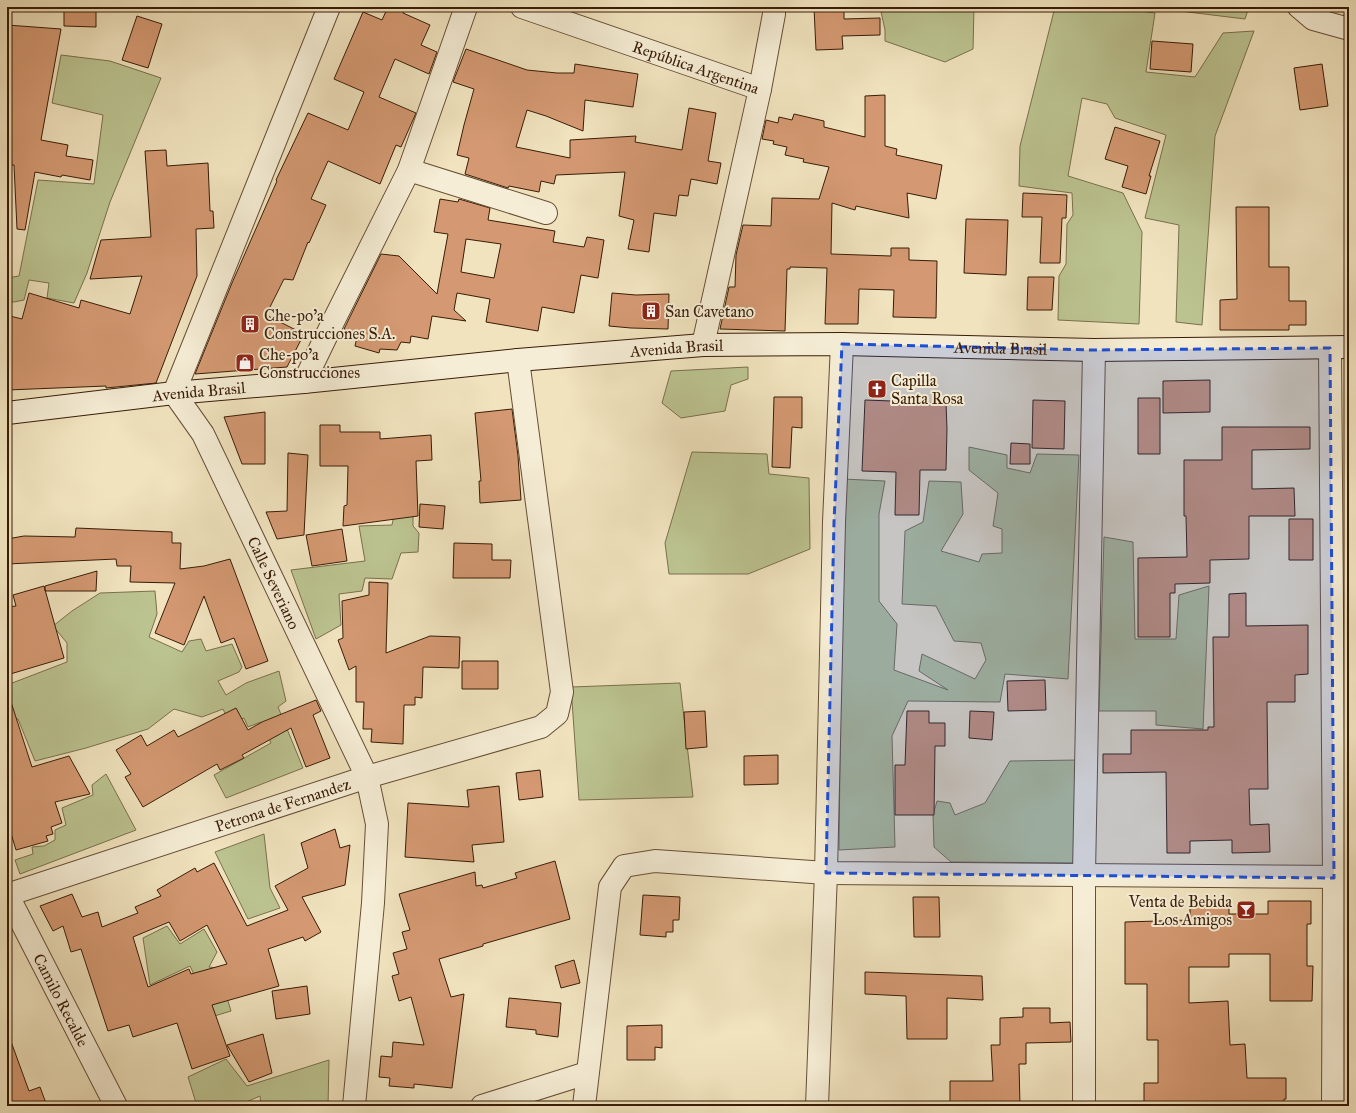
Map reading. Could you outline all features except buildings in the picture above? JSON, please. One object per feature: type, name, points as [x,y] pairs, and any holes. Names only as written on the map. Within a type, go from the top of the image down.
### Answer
[{"type":"street","points":[[174,393],[329,7]]},
{"type":"street","points":[[304,382],[409,170],[466,7]]},
{"type":"street","name":"República Argentina","points":[[522,7],[760,90],[703,345]]},
{"type":"street","points":[[760,90],[774,7]]},
{"type":"street","points":[[1298,7],[1313,19],[1349,29]]},
{"type":"street","points":[[409,170],[546,213]]},
{"type":"street","points":[[816,1106],[826,872],[834,522],[842,344]]},
{"type":"street","name":"Avenida Brasil","points":[[7,413],[174,393],[304,382],[518,360],[703,345],[842,344],[1094,350],[1339,348]]},
{"type":"street","points":[[1333,1106],[1341,878],[1339,348]]},
{"type":"street","points":[[1084,1106],[1084,874],[1094,350]]},
{"type":"street","name":"Petrona de Fernandez","points":[[7,894],[366,778],[541,727],[557,714],[562,692],[518,360]]},
{"type":"street","name":"Calle Severiano","points":[[174,393],[203,434],[366,778],[377,824],[373,903],[354,1106]]},
{"type":"street","points":[[584,1106],[610,888],[624,866],[655,861],[826,872],[1341,878]]},
{"type":"street","name":"Camilo Recalde","points":[[7,894],[116,1106]]},
{"type":"street","points":[[482,1106],[587,1073]]},
{"type":"highlighted area","points":[[842,344],[1094,350],[1330,348],[1334,878],[826,873],[834,522]]},
{"type":"green space","points":[[880,7],[974,7],[973,49],[945,62],[885,41],[885,30]]},
{"type":"green space","points":[[1055,7],[1111,7],[1155,13],[1146,72],[1195,77],[1223,33],[1254,31],[1215,136],[1202,325],[1176,322],[1179,225],[1145,218],[1166,135],[1115,118],[1107,104],[1082,98],[1068,176],[1123,193],[1142,232],[1139,324],[1058,320],[1059,276],[1066,264],[1067,224],[1073,215],[1072,193],[1019,186],[1020,146]]},
{"type":"green space","points":[[1147,7],[1249,7],[1245,19]]},
{"type":"green space","points":[[61,55],[110,61],[161,78],[110,202],[87,273],[74,303],[47,298],[49,283],[29,280],[24,300],[7,302],[7,278],[19,276],[38,180],[94,184],[103,115],[52,103]]},
{"type":"green space","points":[[748,367],[748,379],[731,385],[725,411],[681,418],[662,403],[671,371]]},
{"type":"green space","points":[[969,447],[1007,455],[1007,468],[1030,473],[1037,454],[1079,455],[1068,679],[1005,674],[1000,702],[908,701],[892,736],[895,847],[839,850],[843,479],[885,481],[879,514],[879,601],[897,624],[894,670],[948,690],[919,671],[922,654],[975,679],[986,660],[981,643],[954,641],[936,606],[902,604],[905,531],[923,522],[929,481],[961,482],[963,514],[941,551],[979,562],[982,554],[1002,553],[1002,529],[993,526],[998,493],[969,470]]},
{"type":"green space","points":[[692,452],[767,454],[769,474],[809,478],[810,549],[748,574],[669,574],[665,543]]},
{"type":"green space","points":[[395,510],[413,512],[413,526],[419,533],[418,552],[401,553],[392,579],[365,578],[362,591],[339,594],[341,625],[316,639],[291,570],[365,561],[359,526],[392,525]]},
{"type":"green space","points":[[1104,537],[1133,542],[1135,639],[1176,639],[1179,595],[1209,586],[1203,729],[1156,725],[1156,711],[1099,711]]},
{"type":"green space","points":[[155,591],[157,614],[149,637],[182,652],[189,641],[201,639],[206,651],[232,644],[242,667],[239,672],[218,681],[226,695],[246,683],[279,671],[286,701],[278,707],[303,768],[226,798],[214,775],[271,743],[261,722],[248,727],[244,718],[230,724],[223,709],[202,717],[174,709],[148,729],[86,748],[35,761],[18,719],[10,720],[7,706],[7,685],[67,662],[67,643],[53,626],[72,611],[100,593]]},
{"type":"green space","points":[[680,683],[693,797],[579,800],[571,687]]},
{"type":"green space","points":[[1079,760],[1080,863],[951,862],[934,847],[933,815],[937,801],[950,803],[955,815],[985,803],[1010,761]]},
{"type":"green space","points":[[106,774],[136,830],[20,874],[15,860],[33,854],[32,847],[44,846],[55,840],[55,830],[66,825],[62,808],[93,795],[92,785]]},
{"type":"green space","points":[[264,834],[270,888],[280,908],[248,919],[215,852]]},
{"type":"green space","points":[[167,926],[180,944],[204,929],[217,952],[209,967],[218,968],[231,1011],[211,1017],[212,1012],[190,966],[150,985],[143,938]]},
{"type":"green space","points":[[226,1059],[247,1086],[329,1060],[328,1106],[261,1106],[260,1096],[237,1106],[197,1106],[188,1077]]},
{"type":"place","name":"San Cavetano","points":[[651,311]]},
{"type":"place","name":"Che-po'a Construcciones S.A.","points":[[250,324]]},
{"type":"place","name":"Che-po'a Construcciones","points":[[245,363]]},
{"type":"place","name":"Capilla Santa Rosa","points":[[877,389]]},
{"type":"place","name":"Venta de Bebida Los Amigos","points":[[1246,910]]}]
